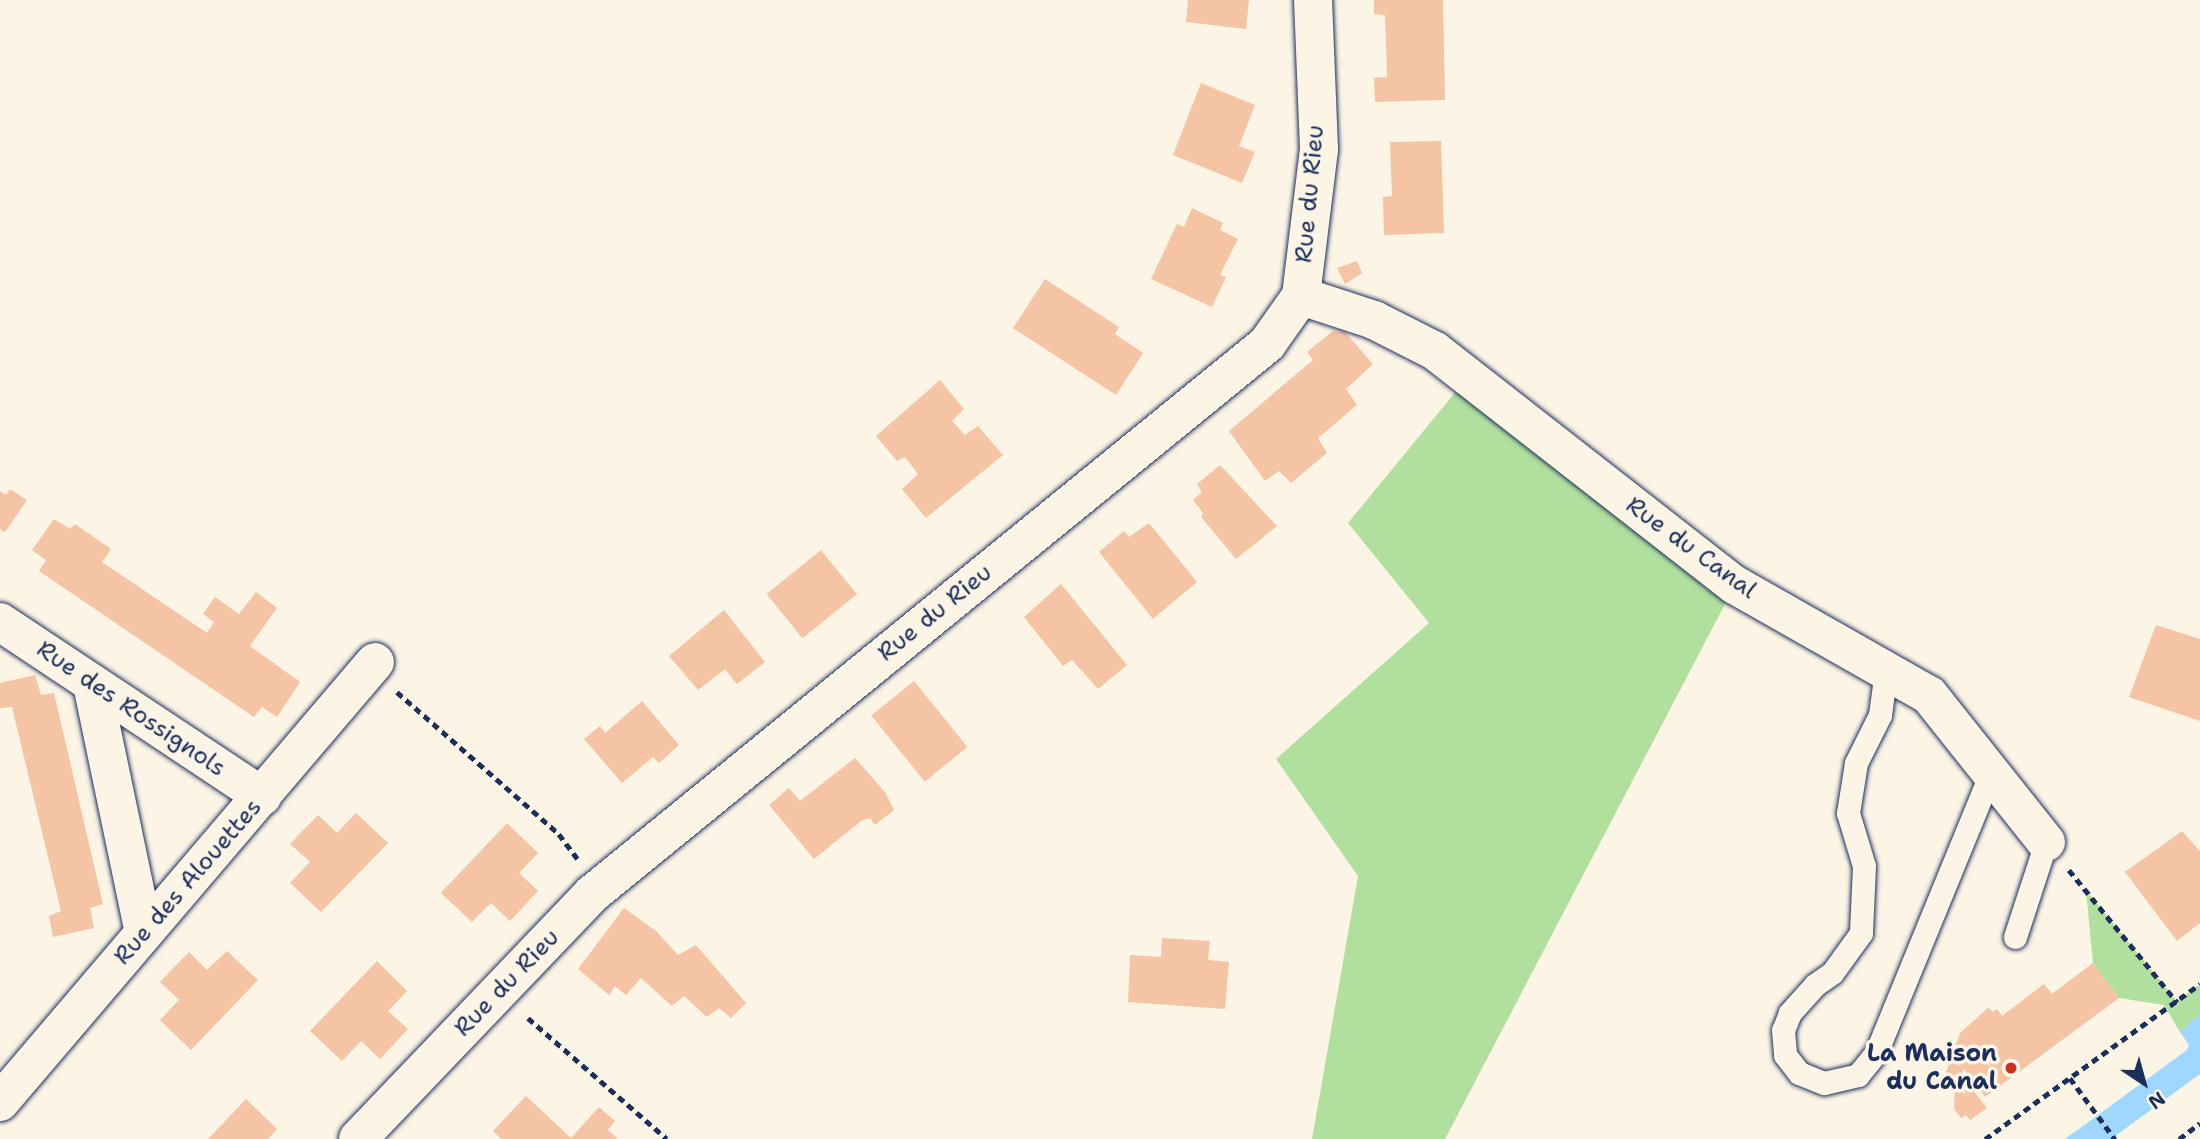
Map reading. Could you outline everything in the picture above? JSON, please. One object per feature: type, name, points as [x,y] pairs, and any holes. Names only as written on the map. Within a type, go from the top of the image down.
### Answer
[{"type":"street","name":"Rue du Rieu","points":[[358,1139],[600,888],[1266,344],[1301,296],[1319,149],[1313,0]]},
{"type":"street","name":"Rue du Canal","points":[[1301,296],[1374,320],[1435,351],[1735,585],[1929,695],[2046,842]]},
{"type":"street","name":"Rue des Rossignols","points":[[0,622],[262,796]]},
{"type":"street","name":"Rue des Alouettes","points":[[0,1102],[372,665]]},
{"type":"street","points":[[92,684],[144,933]]},
{"type":"lane","points":[[1886,670],[1880,715],[1856,763],[1848,813],[1864,866],[1861,933],[1832,973],[1815,985],[1790,1013],[1783,1030],[1785,1055],[1799,1073],[1824,1083],[1858,1075],[1876,1053],[1991,773]]},
{"type":"lane","points":[[2015,937],[2046,842]]},
{"type":"path","points":[[372,665],[559,835],[600,888]]},
{"type":"path","points":[[2046,842],[2177,1002]]},
{"type":"path","points":[[1986,1139],[2200,984]]},
{"type":"path","points":[[498,992],[667,1139]]},
{"type":"path","points":[[2070,1078],[2115,1139]]},
{"type":"path","points":[[2179,1139],[2200,1124]]},
{"type":"green space","points":[[1476,367],[1735,585],[1445,1139],[1312,1139],[1358,876],[1276,759],[1429,623],[1348,523]]},
{"type":"green space","points":[[2086,890],[2177,1001],[2200,984],[2200,1014],[2180,1032],[2164,1005],[2119,998],[2093,963]]},
{"type":"water","points":[[2200,1014],[2200,1074],[2111,1139],[2065,1139],[2187,1050],[2189,1045],[2180,1032]]},
{"type":"building","points":[[1188,0],[1249,0],[1246,29],[1186,22]]},
{"type":"building","points":[[1374,0],[1443,0],[1445,100],[1375,102],[1374,78],[1387,77],[1385,15],[1374,14]]},
{"type":"building","points":[[1201,83],[1255,105],[1239,146],[1255,152],[1242,183],[1173,155]]},
{"type":"building","points":[[1441,141],[1444,233],[1384,235],[1383,197],[1392,196],[1390,142]]},
{"type":"building","points":[[1192,208],[1223,223],[1220,230],[1238,239],[1220,275],[1226,277],[1212,307],[1151,279],[1177,224],[1184,227]]},
{"type":"building","points":[[1357,261],[1362,273],[1345,284],[1337,268]]},
{"type":"building","points":[[1045,279],[1119,327],[1115,334],[1143,353],[1116,395],[1013,328]]},
{"type":"building","points":[[1333,331],[1345,332],[1373,364],[1346,389],[1357,405],[1318,438],[1327,453],[1291,483],[1279,471],[1265,481],[1229,431],[1313,360],[1307,352]]},
{"type":"building","points":[[940,380],[964,409],[952,421],[965,435],[978,426],[1003,455],[926,518],[902,489],[918,474],[905,457],[897,461],[876,436]]},
{"type":"building","points":[[1220,465],[1277,526],[1236,559],[1201,517],[1203,513],[1193,500],[1202,492],[1197,484]]},
{"type":"building","points":[[10,489],[27,500],[5,532],[0,529],[0,491],[6,495]]},
{"type":"building","points":[[54,519],[70,529],[75,524],[111,549],[102,562],[207,633],[214,622],[203,614],[215,597],[239,614],[256,592],[277,608],[250,646],[300,682],[277,717],[262,707],[254,717],[39,571],[46,560],[32,550]]},
{"type":"building","points":[[1149,523],[1197,582],[1153,619],[1099,552],[1124,531],[1129,537]]},
{"type":"building","points":[[821,550],[857,594],[802,638],[767,594]]},
{"type":"building","points":[[1061,584],[1127,665],[1098,689],[1072,660],[1063,666],[1024,617]]},
{"type":"building","points":[[724,610],[765,662],[737,684],[725,669],[698,690],[669,656]]},
{"type":"building","points":[[2156,625],[2200,639],[2200,721],[2129,697]]},
{"type":"building","points":[[35,675],[41,695],[54,693],[103,904],[90,908],[94,928],[53,937],[49,916],[61,911],[12,707],[0,708],[0,683]]},
{"type":"building","points":[[914,681],[967,747],[925,782],[871,716]]},
{"type":"building","points":[[642,701],[679,745],[659,763],[653,757],[622,783],[584,739],[600,726],[605,733]]},
{"type":"building","points":[[855,758],[885,792],[894,810],[875,825],[870,818],[861,821],[814,859],[769,805],[789,788],[800,801]]},
{"type":"building","points":[[356,813],[388,843],[321,912],[290,883],[310,862],[290,844],[318,815],[337,833]]},
{"type":"building","points":[[507,823],[538,853],[519,873],[538,891],[510,921],[491,903],[472,922],[441,893]]},
{"type":"building","points":[[2182,831],[2200,851],[2200,923],[2177,941],[2125,872]]},
{"type":"building","points":[[624,908],[656,931],[678,955],[696,945],[746,1003],[731,1018],[719,1008],[707,1017],[684,996],[672,1006],[641,978],[626,995],[615,986],[609,995],[578,969]]},
{"type":"building","points":[[1162,938],[1210,941],[1208,960],[1229,962],[1225,1009],[1128,1002],[1130,955],[1161,957]]},
{"type":"building","points":[[227,951],[258,980],[191,1050],[160,1020],[179,1000],[160,982],[189,952],[207,970]]},
{"type":"building","points":[[377,961],[407,991],[388,1011],[408,1029],[380,1059],[361,1041],[342,1061],[310,1031]]},
{"type":"building","points":[[2093,963],[2119,998],[1985,1097],[1964,1069],[1961,1075],[1987,1108],[1970,1120],[1966,1115],[1961,1118],[1954,1109],[1955,1081],[1944,1078],[1960,1033],[1989,1007],[1992,1012],[1997,1009],[2002,1016],[2044,984],[2052,994]]},
{"type":"building","points":[[526,1096],[571,1138],[599,1107],[615,1121],[608,1130],[618,1139],[501,1139],[493,1131]]},
{"type":"building","points":[[246,1099],[277,1129],[268,1139],[208,1139]]},
{"type":"place","name":"La Maison du Canal","points":[[2011,1068]]}]
